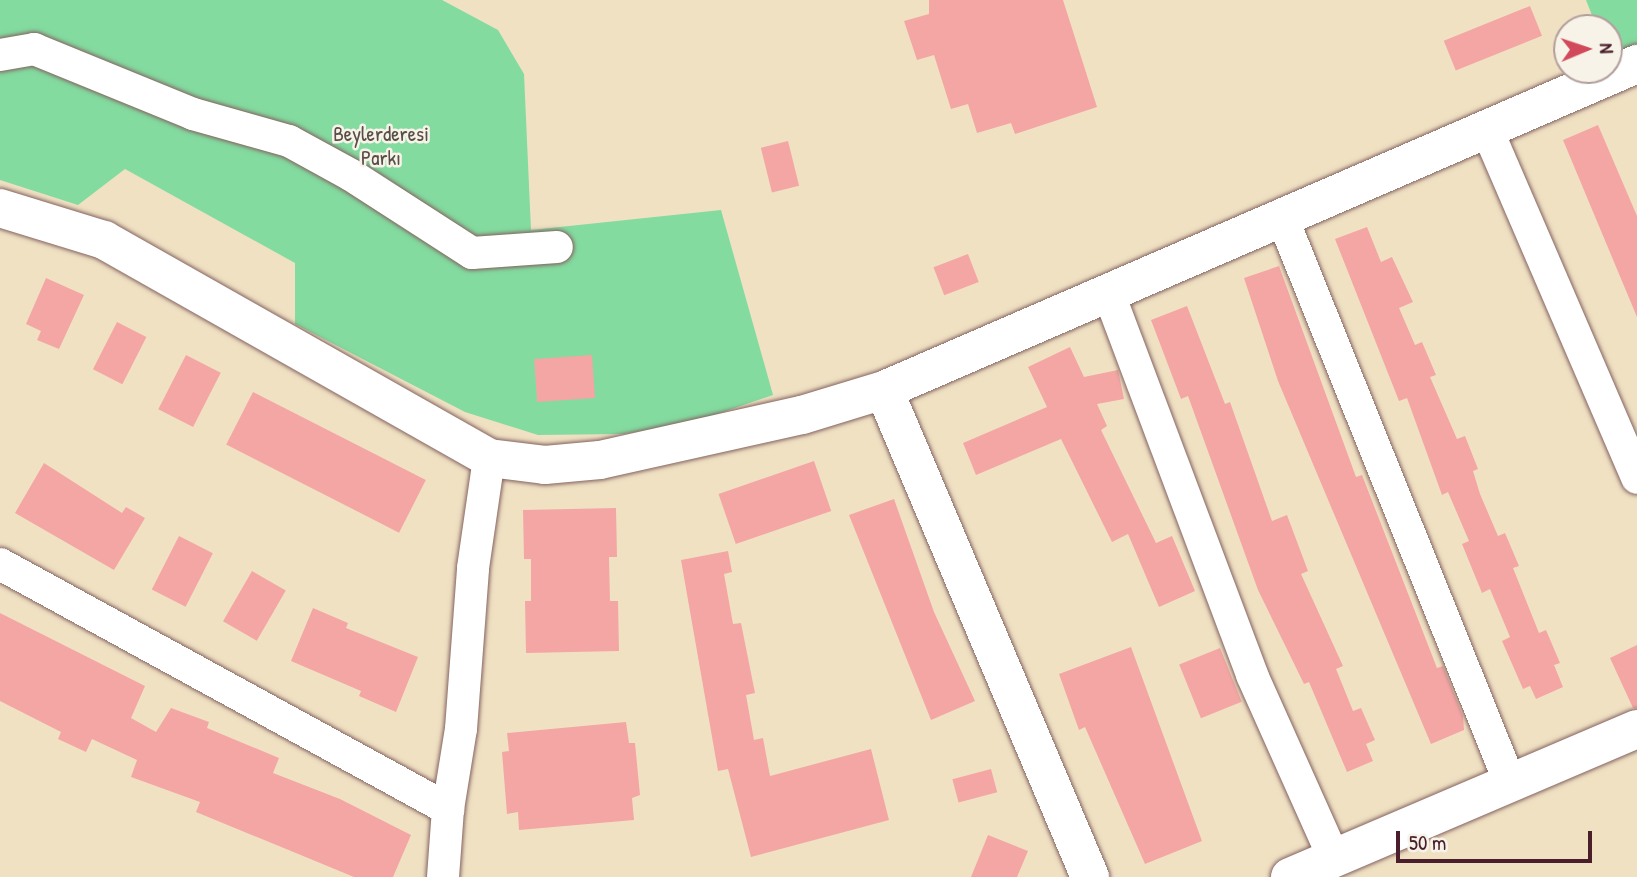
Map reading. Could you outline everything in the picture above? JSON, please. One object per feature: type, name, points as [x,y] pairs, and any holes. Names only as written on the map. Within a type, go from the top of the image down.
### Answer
[{"type":"main road","points":[[0,208],[104,240],[489,458],[545,465],[600,460],[802,415],[884,390],[1109,294],[1486,127],[1637,64]]},
{"type":"main road","points":[[884,390],[1090,877]]},
{"type":"main road","points":[[1290,877],[1637,729]]},
{"type":"street","points":[[0,55],[34,49],[193,114],[289,141],[472,253],[557,247]]},
{"type":"street","points":[[1486,127],[1637,478]]},
{"type":"street","points":[[1282,217],[1510,783]]},
{"type":"street","points":[[1109,294],[1252,675],[1334,858]]},
{"type":"street","points":[[443,877],[448,809],[461,729],[473,568],[489,458]]},
{"type":"street","points":[[0,564],[448,809]]},
{"type":"green space","name":"Beylerderesi Parkı","points":[[0,0],[442,0],[498,30],[524,74],[531,230],[721,210],[773,395],[691,423],[623,434],[538,435],[465,412],[295,324],[295,263],[125,169],[78,205],[0,180]]},
{"type":"green space","points":[[1586,0],[1637,0],[1637,64],[1623,62],[1623,14],[1592,14]]},
{"type":"building","points":[[929,0],[1063,0],[1097,107],[1015,134],[1011,123],[977,133],[968,104],[951,109],[934,55],[917,60],[904,21],[929,14]]},
{"type":"building","points":[[1530,6],[1542,36],[1456,71],[1444,41]]},
{"type":"building","points":[[1598,125],[1637,216],[1637,317],[1563,140]]},
{"type":"building","points":[[788,141],[799,186],[772,192],[761,148]]},
{"type":"building","points":[[1367,227],[1381,262],[1392,257],[1413,302],[1399,308],[1415,345],[1422,342],[1436,375],[1430,377],[1457,439],[1465,436],[1478,469],[1473,471],[1480,494],[1498,536],[1505,533],[1519,566],[1513,568],[1539,633],[1546,630],[1560,663],[1554,665],[1563,687],[1536,699],[1530,686],[1523,689],[1502,641],[1510,637],[1490,589],[1482,593],[1462,544],[1469,541],[1448,492],[1442,495],[1407,398],[1399,401],[1335,239]]},
{"type":"building","points":[[968,254],[979,282],[944,295],[933,267]]},
{"type":"building","points":[[1279,266],[1356,477],[1362,475],[1437,668],[1443,666],[1463,716],[1464,730],[1431,744],[1278,381],[1244,278]]},
{"type":"building","points":[[46,278],[84,295],[59,349],[37,340],[41,331],[26,324]]},
{"type":"building","points":[[1187,306],[1225,404],[1230,402],[1272,521],[1287,515],[1308,571],[1301,574],[1343,666],[1336,669],[1353,711],[1361,708],[1375,740],[1366,744],[1373,761],[1347,772],[1309,682],[1304,684],[1258,590],[1188,396],[1181,399],[1151,320]]},
{"type":"building","points":[[117,322],[146,337],[122,384],[93,369]]},
{"type":"building","points":[[1070,347],[1084,377],[1118,370],[1124,399],[1097,404],[1107,426],[1101,430],[1156,543],[1172,536],[1195,591],[1159,607],[1128,534],[1112,542],[1061,439],[976,475],[963,443],[1047,407],[1028,367]]},
{"type":"building","points":[[186,355],[221,373],[193,427],[158,409]]},
{"type":"building","points":[[592,355],[595,398],[537,402],[534,359]]},
{"type":"building","points":[[253,392],[426,480],[399,533],[226,445]]},
{"type":"building","points":[[814,461],[831,511],[736,544],[719,494]]},
{"type":"building","points":[[44,463],[122,513],[126,507],[145,518],[114,570],[15,513]]},
{"type":"building","points":[[894,499],[934,612],[975,701],[931,720],[849,515]]},
{"type":"building","points":[[616,508],[617,557],[609,557],[610,601],[618,601],[619,651],[526,653],[525,601],[531,601],[531,559],[524,559],[523,510]]},
{"type":"building","points":[[179,536],[213,553],[186,607],[152,589]]},
{"type":"building","points":[[728,551],[732,572],[724,574],[733,624],[741,623],[755,693],[746,695],[754,740],[763,738],[770,776],[871,749],[889,820],[751,857],[728,769],[718,771],[681,560]]},
{"type":"building","points":[[252,571],[286,590],[257,641],[223,621]]},
{"type":"building","points":[[313,608],[348,623],[346,628],[418,657],[396,712],[359,696],[361,691],[291,661]]},
{"type":"building","points":[[0,613],[145,686],[131,718],[156,732],[171,708],[209,722],[207,728],[279,758],[273,773],[340,799],[411,835],[393,877],[354,877],[196,812],[200,802],[131,777],[137,760],[92,739],[86,752],[58,739],[61,732],[0,701]]},
{"type":"building","points":[[1637,645],[1637,708],[1633,708],[1610,658]]},
{"type":"building","points":[[1131,647],[1202,841],[1145,864],[1085,727],[1079,730],[1059,674]]},
{"type":"building","points":[[1220,648],[1242,702],[1201,718],[1179,664]]},
{"type":"building","points":[[626,722],[629,743],[635,743],[640,795],[632,798],[634,820],[519,830],[518,812],[507,814],[502,752],[509,751],[507,733]]},
{"type":"building","points":[[991,769],[997,792],[959,803],[952,779]]},
{"type":"building","points":[[988,835],[1028,851],[1017,877],[971,877]]}]
